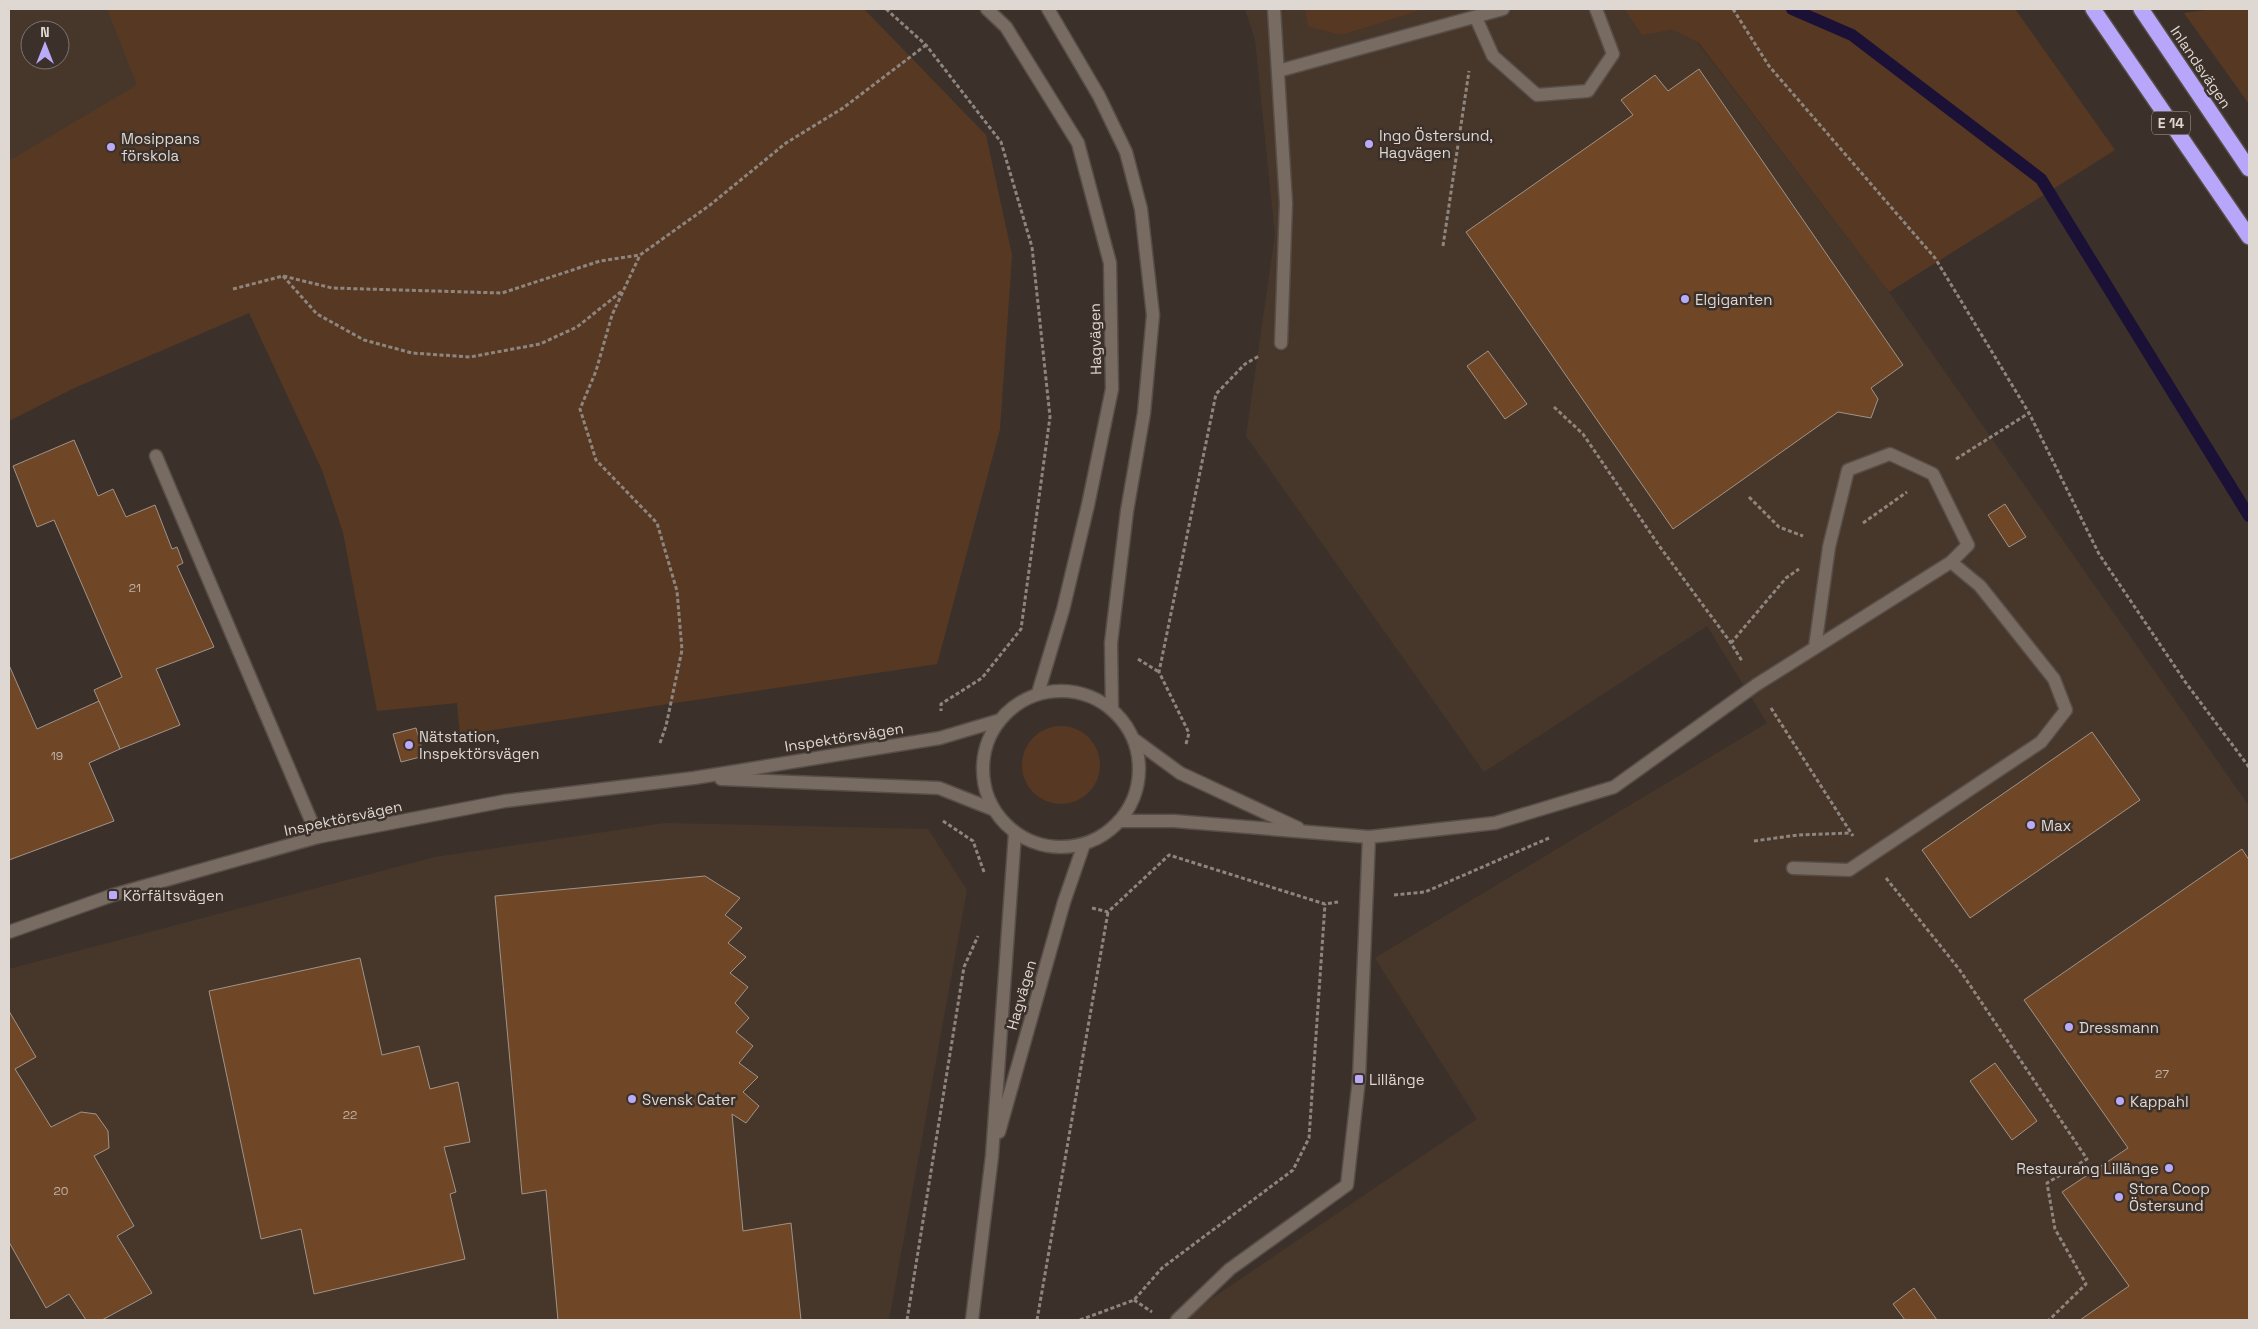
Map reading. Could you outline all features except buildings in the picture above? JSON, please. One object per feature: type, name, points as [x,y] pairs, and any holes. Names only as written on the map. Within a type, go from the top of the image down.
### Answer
[{"type":"highway","name":"E 14","points":[[2093,9],[2249,237]]},
{"type":"highway","name":"Inlandsvägen","points":[[2141,9],[2249,169]]},
{"type":"street","name":"Hagvägen","points":[[987,9],[1006,27],[1078,143],[1110,263],[1112,389],[1066,601],[1038,692]]},
{"type":"street","points":[[1048,9],[1099,96],[1126,152],[1141,210],[1153,315],[1144,413],[1127,511],[1111,644],[1112,708]]},
{"type":"street","points":[[1274,9],[1286,203],[1281,343]]},
{"type":"street","points":[[1278,72],[1503,9]]},
{"type":"street","points":[[1476,18],[1493,56],[1538,95],[1588,91],[1613,54],[1596,9]]},
{"type":"street","points":[[1119,821],[1174,821],[1369,837],[1495,823],[1614,787],[1756,685],[1951,562],[1968,545],[1933,474],[1890,454],[1848,470],[1829,547],[1815,647]]},
{"type":"street","points":[[156,456],[318,837]]},
{"type":"street","points":[[1793,868],[1849,870],[1868,855],[2041,742],[2066,710],[2054,679],[1980,586],[1951,562]]},
{"type":"street","points":[[1135,740],[1140,765],[1136,792],[1119,821],[1109,831],[1084,844],[1070,847],[1042,845],[1015,833],[992,809],[981,770],[985,746],[997,721],[1013,705],[1038,692],[1077,690],[1112,708],[1135,740],[1180,773],[1307,832]]},
{"type":"street","name":"Inspektörsvägen","points":[[9,932],[113,895],[318,837],[504,801],[694,778],[940,738],[997,721]]},
{"type":"street","name":"Inspektörsvägen","points":[[694,778],[939,788],[992,809]]},
{"type":"street","name":"Hagvägen","points":[[972,1320],[992,1156],[1015,833]]},
{"type":"street","points":[[1177,1320],[1230,1269],[1347,1185],[1359,1079],[1369,837]]},
{"type":"street","name":"Hagvägen","points":[[992,1156],[1064,902],[1084,844]]},
{"type":"path","points":[[886,9],[926,45],[1001,142],[1032,247],[1050,416],[1021,629]]},
{"type":"path","points":[[1733,9],[1769,66],[1935,258],[2029,413],[2099,554],[2186,683],[2249,767]]},
{"type":"path","points":[[233,289],[283,276],[332,288],[502,293],[600,261],[640,255],[710,205],[786,143],[843,108],[926,45]]},
{"type":"path","points":[[1443,246],[1470,66]]},
{"type":"path","points":[[640,255],[612,315],[596,371],[580,408],[596,460],[658,523],[677,591],[682,650],[666,726],[660,743]]},
{"type":"path","points":[[283,276],[317,314],[364,340],[412,353],[470,357],[540,344],[577,327],[624,289]]},
{"type":"path","points":[[1180,773],[1189,733],[1159,672],[1216,394],[1245,364],[1281,343]]},
{"type":"path","points":[[1731,643],[1786,578],[1933,474],[2029,413]]},
{"type":"path","points":[[1750,498],[1780,527],[1829,547]]},
{"type":"path","points":[[1169,855],[1174,821]]},
{"type":"path","points":[[1754,841],[1783,836],[1852,833]]},
{"type":"path","points":[[1080,1320],[1134,1300],[1162,1268],[1293,1170],[1309,1138],[1326,904]]},
{"type":"path","points":[[1037,1320],[1108,912]]},
{"type":"path","points":[[907,1320],[964,967],[982,927]]},
{"type":"path","points":[[1134,1300],[1157,1315]]},
{"type":"shaded area","name":"Mosippans förskola","points":[[9,9],[165,9],[243,233],[9,344]]},
{"type":"shaded area","points":[[107,9],[864,9],[986,135],[1012,255],[1000,429],[937,664],[460,735],[457,703],[377,711],[343,532],[322,470],[249,313],[72,389],[9,421],[9,161],[137,85]]},
{"type":"shaded area","name":"Lillänge","points":[[1245,9],[1305,9],[1308,27],[1342,35],[1424,9],[1624,9],[1642,35],[1672,30],[1698,43],[1889,292],[2249,806],[2249,1320],[1180,1320],[1477,1119],[1375,958],[1767,723],[1707,626],[1484,772],[1246,436],[1275,235],[1255,40]]},
{"type":"shaded area","points":[[1305,9],[1424,9],[1342,35],[1308,27]]},
{"type":"shaded area","points":[[1624,9],[2015,9],[2115,150],[1889,292],[1699,43],[1672,30],[1642,35]]},
{"type":"shaded area","points":[[2213,9],[2249,9],[2249,104],[2184,13]]},
{"type":"shaded area","points":[[1061,726],[1076,729],[1089,737],[1097,750],[1100,765],[1097,780],[1089,793],[1076,801],[1061,804],[1046,801],[1033,793],[1025,780],[1022,765],[1025,750],[1033,737],[1046,729]]},
{"type":"shaded area","points":[[665,823],[928,829],[967,890],[889,1320],[9,1320],[9,969],[435,857]]},
{"type":"waterway","points":[[1792,9],[1852,35],[2041,179],[2249,516]]},
{"type":"place","name":"Ingo Östersund, Hagvägen","points":[[1369,144]]},
{"type":"place","name":"Mosippans förskola","points":[[111,147]]},
{"type":"place","name":"Elgiganten","points":[[1685,299]]},
{"type":"place","name":"Nätstation, Inspektörsvägen","points":[[409,745]]},
{"type":"place","name":"Max","points":[[2031,825]]},
{"type":"place","name":"Körfältsvägen","points":[[113,895]]},
{"type":"place","name":"Dressmann","points":[[2069,1027]]},
{"type":"place","name":"Lillänge","points":[[1359,1079]]},
{"type":"place","name":"Svensk Cater","points":[[632,1099]]},
{"type":"place","name":"Kappahl","points":[[2120,1101]]},
{"type":"place","name":"Restaurang Lillänge","points":[[2169,1168]]},
{"type":"place","name":"Stora Coop Östersund","points":[[2119,1197]]}]
